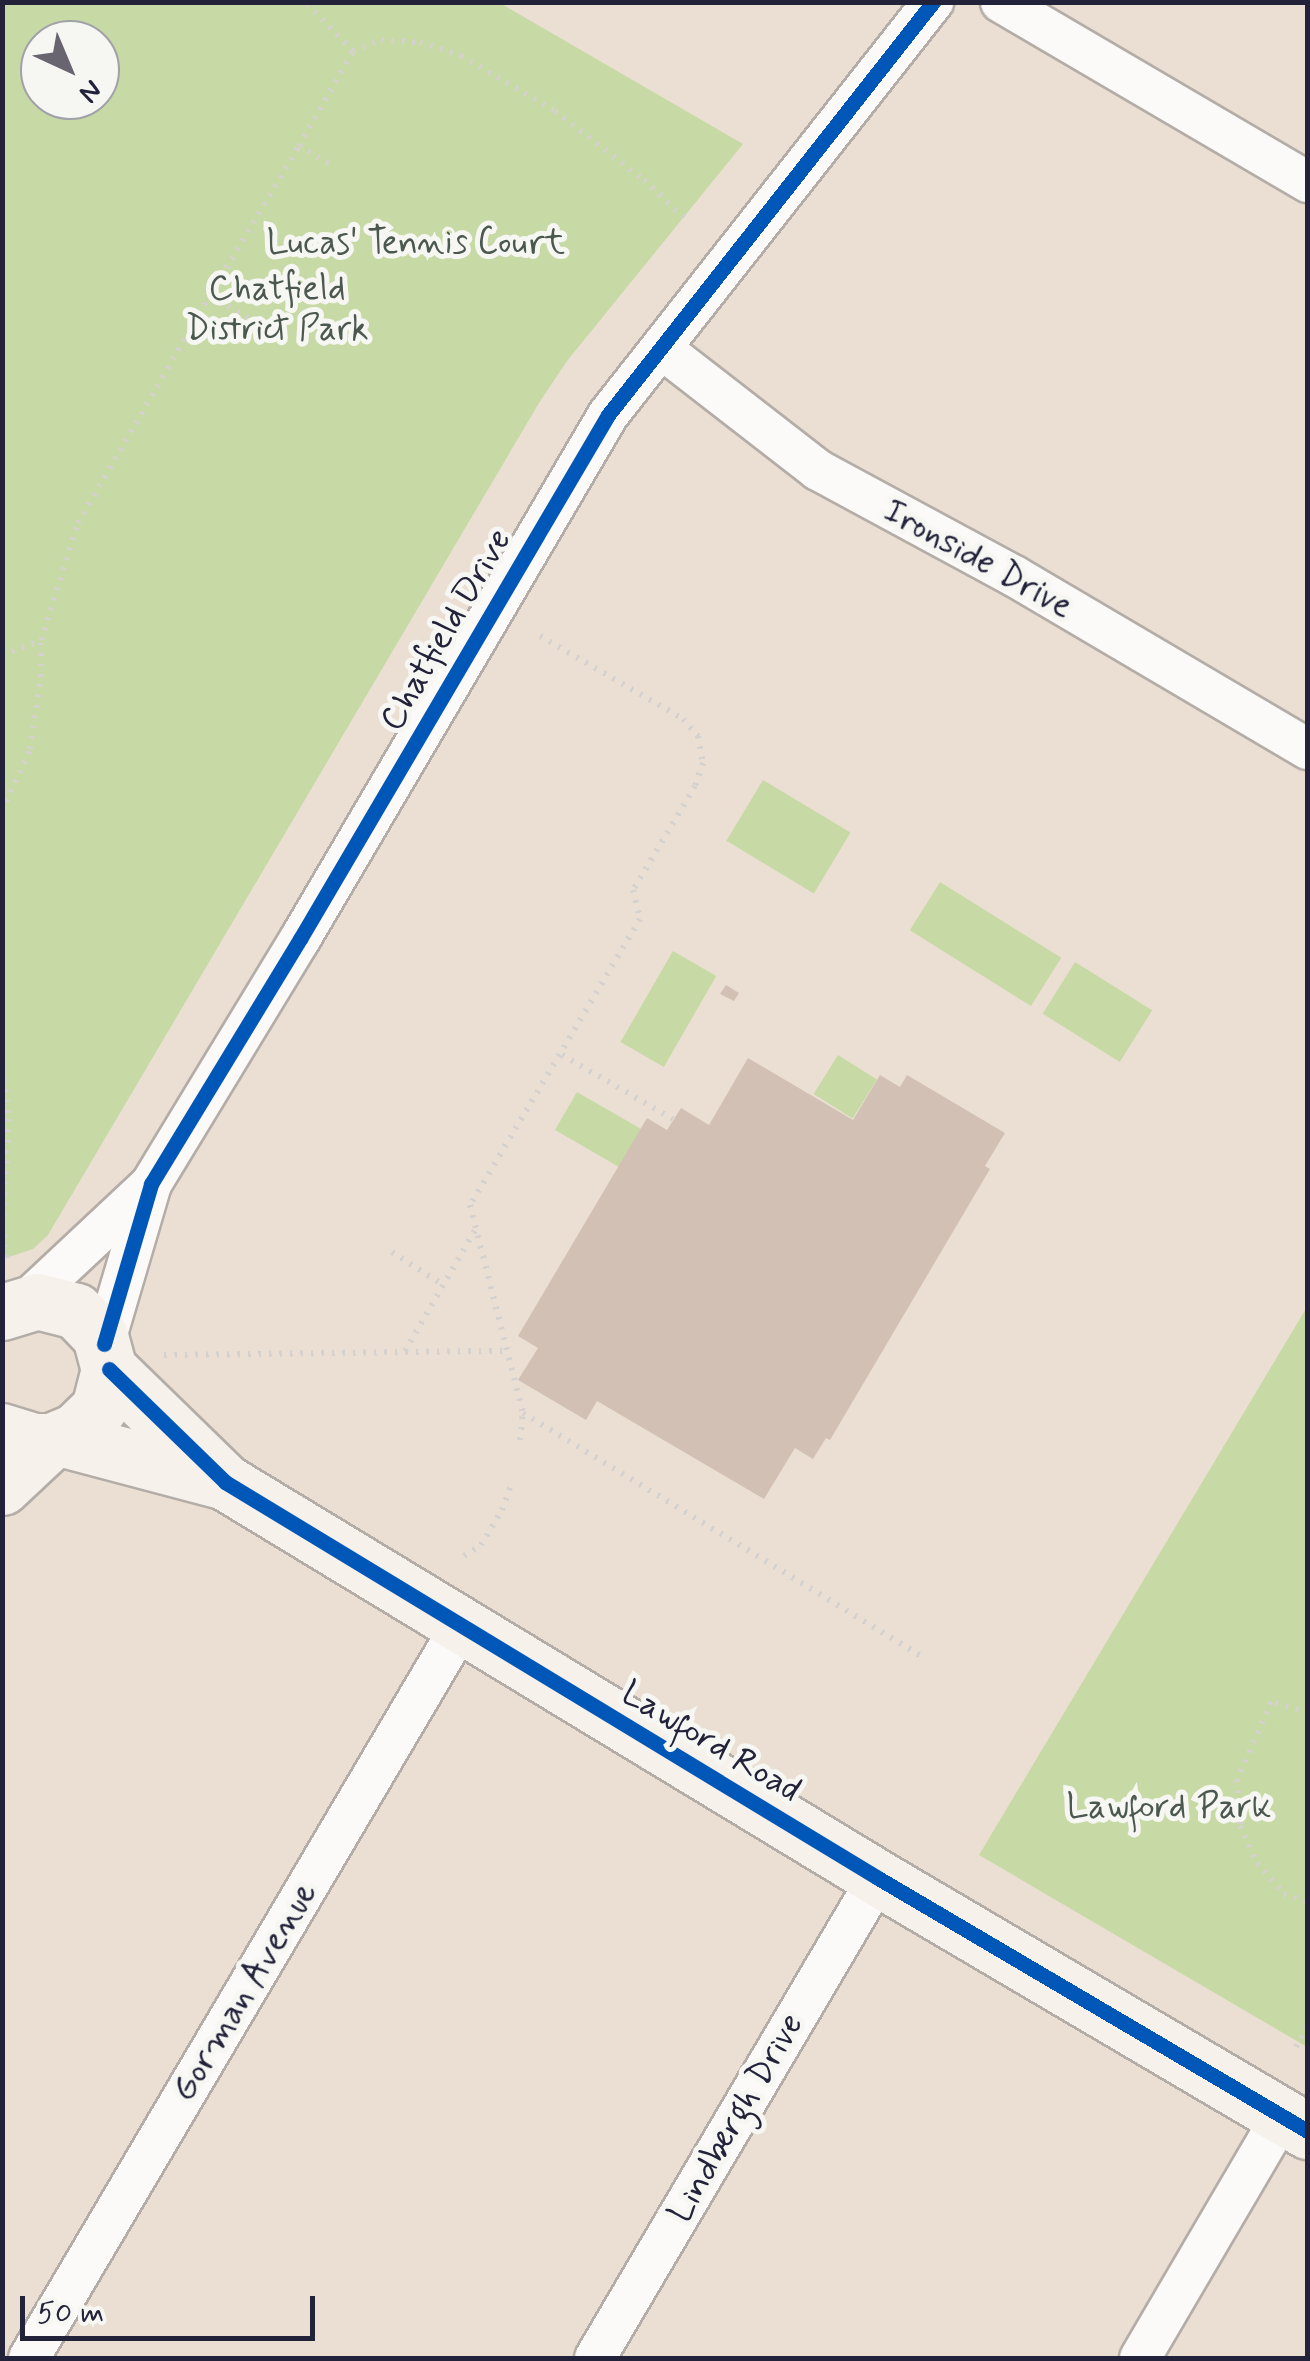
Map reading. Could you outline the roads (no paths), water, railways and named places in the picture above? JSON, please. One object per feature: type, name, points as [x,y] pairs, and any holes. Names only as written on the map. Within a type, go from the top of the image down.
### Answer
[{"type":"street","name":"Chatfield Drive","points":[[11,1296],[151,1184],[608,415],[933,2]]},
{"type":"street","points":[[1001,2],[1308,182]]},
{"type":"street","name":"Ironside Drive","points":[[662,349],[818,470],[1014,576],[1308,750]]},
{"type":"street","name":"Chatfield Drive","points":[[122,1356],[151,1184]]},
{"type":"street","name":"Lawford Road","points":[[11,1296],[53,1302],[76,1311],[122,1356],[225,1482]]},
{"type":"street","points":[[2,1487],[38,1437],[82,1427],[99,1408],[122,1356]]},
{"type":"street","name":"Lawford Road","points":[[38,1437],[225,1482],[878,1878],[1295,2124]]},
{"type":"street","name":"Gorman Avenue","points":[[29,2358],[461,1626]]},
{"type":"street","name":"Lindbergh Drive","points":[[595,2358],[878,1878]]},
{"type":"street","points":[[1140,2358],[1295,2124]]},
{"type":"park label","name":"Lucas' Tennis Court","points":[[416,243]]},
{"type":"park label","name":"Chatfield District Park","points":[[277,309]]},
{"type":"park label","name":"Lawford Park","points":[[1169,1807]]}]
